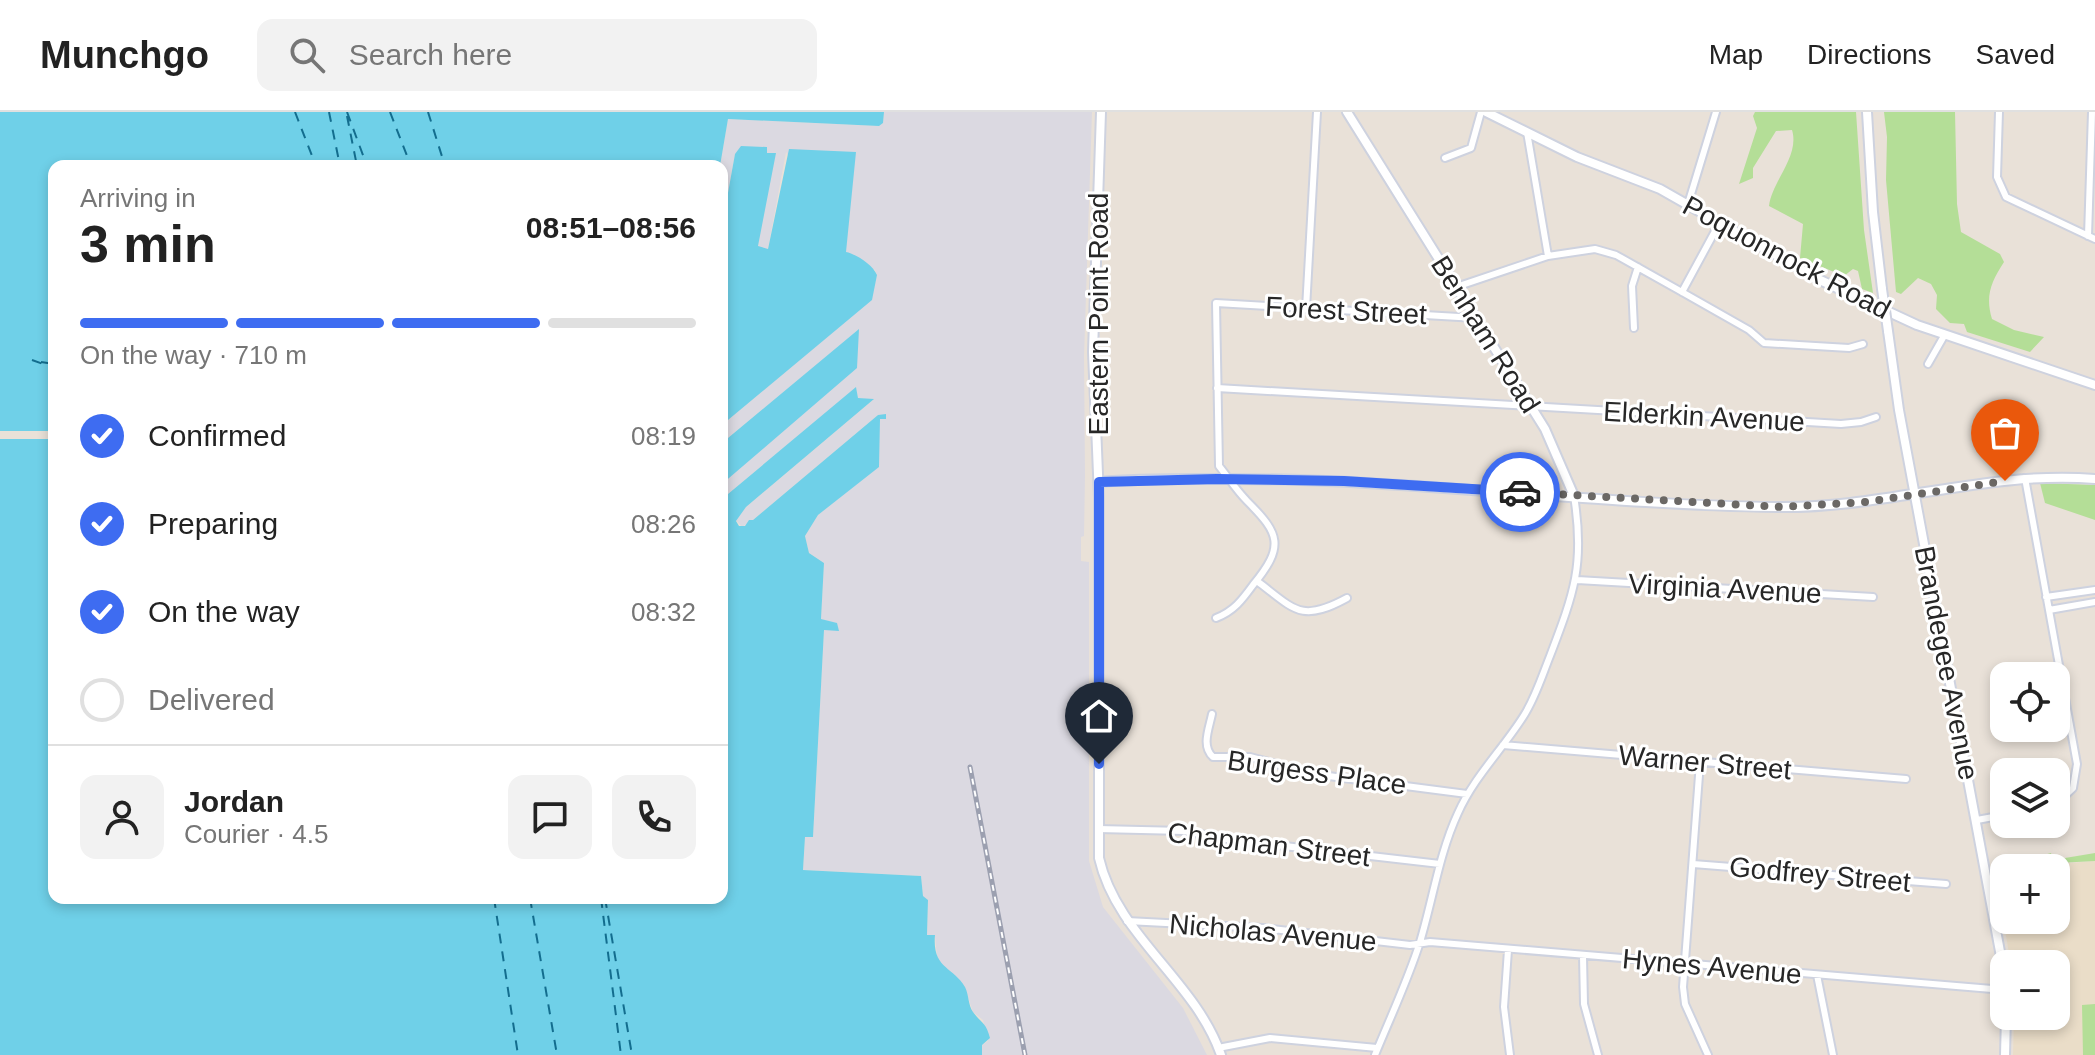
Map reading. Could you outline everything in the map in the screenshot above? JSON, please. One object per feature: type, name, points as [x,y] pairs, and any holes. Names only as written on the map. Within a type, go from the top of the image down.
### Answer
[{"type":"main road","name":"Eastern Point Road","points":[[1101,112],[1093,352],[1099,482],[1099,858],[1104,880],[1127,921],[1191,1002],[1220,1052]]},
{"type":"main road","name":"Benham Road","points":[[1347,112],[1545,429],[1574,496]]},
{"type":"main road","name":"Poquonnock Road","points":[[1483,112],[1577,157],[1637,179],[1688,204],[1820,280],[1944,336],[2095,385]]},
{"type":"main road","name":"Brandegee Avenue","points":[[1867,112],[1873,212],[1899,410],[2000,950]]},
{"type":"main road","points":[[1099,482],[1229,479],[1344,481],[1781,507],[1823,506],[1916,495],[2025,478],[2095,479]]},
{"type":"main road","points":[[2005,1055],[2006,1030]]},
{"type":"street","points":[[1306,309],[1317,112]]},
{"type":"street","points":[[1445,158],[1471,148],[1483,112]]},
{"type":"street","points":[[1688,204],[1716,112]]},
{"type":"street","points":[[1999,112],[1997,177],[2006,197],[2091,237],[2092,112]]},
{"type":"street","points":[[1527,132],[1548,256]]},
{"type":"street","points":[[1682,292],[1720,222]]},
{"type":"street","points":[[1456,287],[1548,256],[1595,249],[1616,255],[1638,267],[1768,344],[1849,348],[1863,344]]},
{"type":"street","points":[[1634,328],[1632,286],[1638,267]]},
{"type":"street","name":"Forest Street","points":[[1217,388],[1216,303],[1476,318]]},
{"type":"street","points":[[1928,364],[1944,336]]},
{"type":"street","points":[[1216,618],[1232,612],[1257,581],[1272,558],[1275,539],[1273,530],[1219,466],[1217,388]]},
{"type":"street","name":"Elderkin Avenue","points":[[1217,388],[1844,424],[1876,417]]},
{"type":"street","points":[[2025,478],[2077,768],[2070,791]]},
{"type":"street","name":"Benham Road","points":[[1376,1052],[1419,944],[1452,828],[1467,794],[1524,715],[1537,689],[1577,580],[1580,543],[1574,496]]},
{"type":"street","name":"Virginia Avenue","points":[[1577,580],[1873,597]]},
{"type":"street","points":[[1257,581],[1290,607],[1308,613],[1326,609],[1347,598]]},
{"type":"street","points":[[2046,597],[2095,590]]},
{"type":"street","points":[[2049,610],[2095,602]]},
{"type":"street","name":"Burgess Place","points":[[1212,714],[1206,745],[1213,757],[1250,757],[1313,774],[1467,794]]},
{"type":"street","name":"Warner Street","points":[[1503,745],[1906,779]]},
{"type":"street","points":[[1700,762],[1683,963],[1685,1004],[1708,1055]]},
{"type":"street","points":[[1977,820],[1990,818]]},
{"type":"street","name":"Chapman Street","points":[[1098,829],[1184,831],[1232,840],[1440,864]]},
{"type":"street","name":"Godfrey Street","points":[[1693,864],[1946,884]]},
{"type":"street","name":"Nicholas Avenue","points":[[1127,921],[1251,927],[1419,944]]},
{"type":"street","name":"Hynes Avenue","points":[[1419,944],[1990,989]]},
{"type":"street","points":[[1508,950],[1504,1007],[1510,1055]]},
{"type":"street","points":[[1583,956],[1585,1010],[1598,1055]]},
{"type":"street","points":[[1817,975],[1833,1055]]},
{"type":"street","points":[[1220,1052],[1270,1038],[1376,1052]]},
{"type":"shaded area","points":[[884,112],[1092,112],[1084,356],[1084,536],[1081,537],[1081,561],[1089,562],[1089,861],[1103,907],[1183,1008],[1207,1055],[982,1055],[982,1045],[988,1041],[983,1020],[973,1012],[964,986],[937,957],[935,936],[927,935],[928,900],[923,896],[921,876],[803,870],[805,837],[813,837],[824,630],[839,630],[821,619],[824,563],[809,553],[805,536],[818,515],[878,467],[878,415],[753,520],[742,527],[736,520],[745,508],[873,400],[858,398],[856,388],[728,494],[728,477],[859,330],[728,438],[728,420],[871,300],[877,275],[875,270],[845,253],[786,152],[768,249],[758,247],[767,148],[735,154],[728,193],[728,160],[721,160],[728,119],[879,126],[883,123]]},
{"type":"shaded area","points":[[2095,861],[2095,1055],[2013,1055],[2014,1030],[2070,1030],[2070,950],[2008,950],[2006,934],[2070,934],[2070,863]]},
{"type":"green space","points":[[1755,112],[1856,112],[1864,230],[1873,293],[1862,289],[1858,271],[1853,269],[1844,276],[1800,258],[1803,224],[1769,206],[1789,159],[1792,130],[1776,131],[1753,168],[1753,178],[1739,184],[1757,128],[1753,116]]},
{"type":"green space","points":[[1884,112],[1955,112],[1957,204],[1961,232],[2000,254],[2004,262],[1989,296],[1992,319],[2014,330],[2044,337],[2030,352],[1967,332],[1964,324],[1950,323],[1936,309],[1937,295],[1931,284],[1918,278],[1901,294],[1896,292],[1886,180]]},
{"type":"green space","points":[[2040,483],[2095,485],[2095,520],[2045,503]]},
{"type":"green space","points":[[2095,853],[2095,861],[2070,862],[2070,857]]},
{"type":"green space","points":[[2095,1004],[2095,1055],[2083,1055],[2082,1005]]},
{"type":"water","points":[[0,112],[884,112],[883,123],[879,126],[728,119],[721,160],[48,160],[48,904],[728,904],[728,494],[856,387],[858,398],[874,399],[746,507],[736,521],[739,526],[745,526],[878,415],[886,414],[886,419],[880,419],[879,467],[818,515],[805,536],[809,553],[824,563],[821,619],[837,623],[839,631],[824,630],[813,837],[805,837],[803,870],[921,876],[923,896],[928,900],[927,935],[935,935],[940,961],[965,987],[971,1009],[987,1029],[990,1038],[982,1045],[982,1055],[0,1055]]},
{"type":"water","points":[[741,146],[767,147],[767,153],[776,153],[758,246],[768,249],[789,149],[856,152],[846,252],[864,260],[877,275],[872,300],[728,420],[728,193],[735,154]]},
{"type":"water","points":[[859,329],[857,368],[728,479],[728,438]]},
{"type":"pier","points":[[0,431],[48,431],[48,439],[0,439]]},
{"type":"ferry route","points":[[295,112],[314,160]]},
{"type":"ferry route","points":[[329,112],[339,160]]},
{"type":"ferry route","points":[[347,112],[365,160]]},
{"type":"ferry route","points":[[390,112],[409,160]]},
{"type":"ferry route","points":[[428,112],[443,160]]},
{"type":"ferry route","points":[[347,116],[356,160]]},
{"type":"ferry route","points":[[32,360],[48,366]]},
{"type":"ferry route","points":[[41,362],[48,363]]},
{"type":"ferry route","points":[[495,904],[518,1055]]},
{"type":"ferry route","points":[[531,904],[557,1055]]},
{"type":"ferry route","points":[[602,904],[621,1055]]},
{"type":"ferry route","points":[[606,904],[632,1055]]},
{"type":"railway","points":[[970,767],[1025,1055]]},
{"type":"way so far","points":[[1520,492],[1781,507],[1866,502],[2005,481]]},
{"type":"route","points":[[1099,764],[1099,482],[1278,479],[1520,492]]}]
